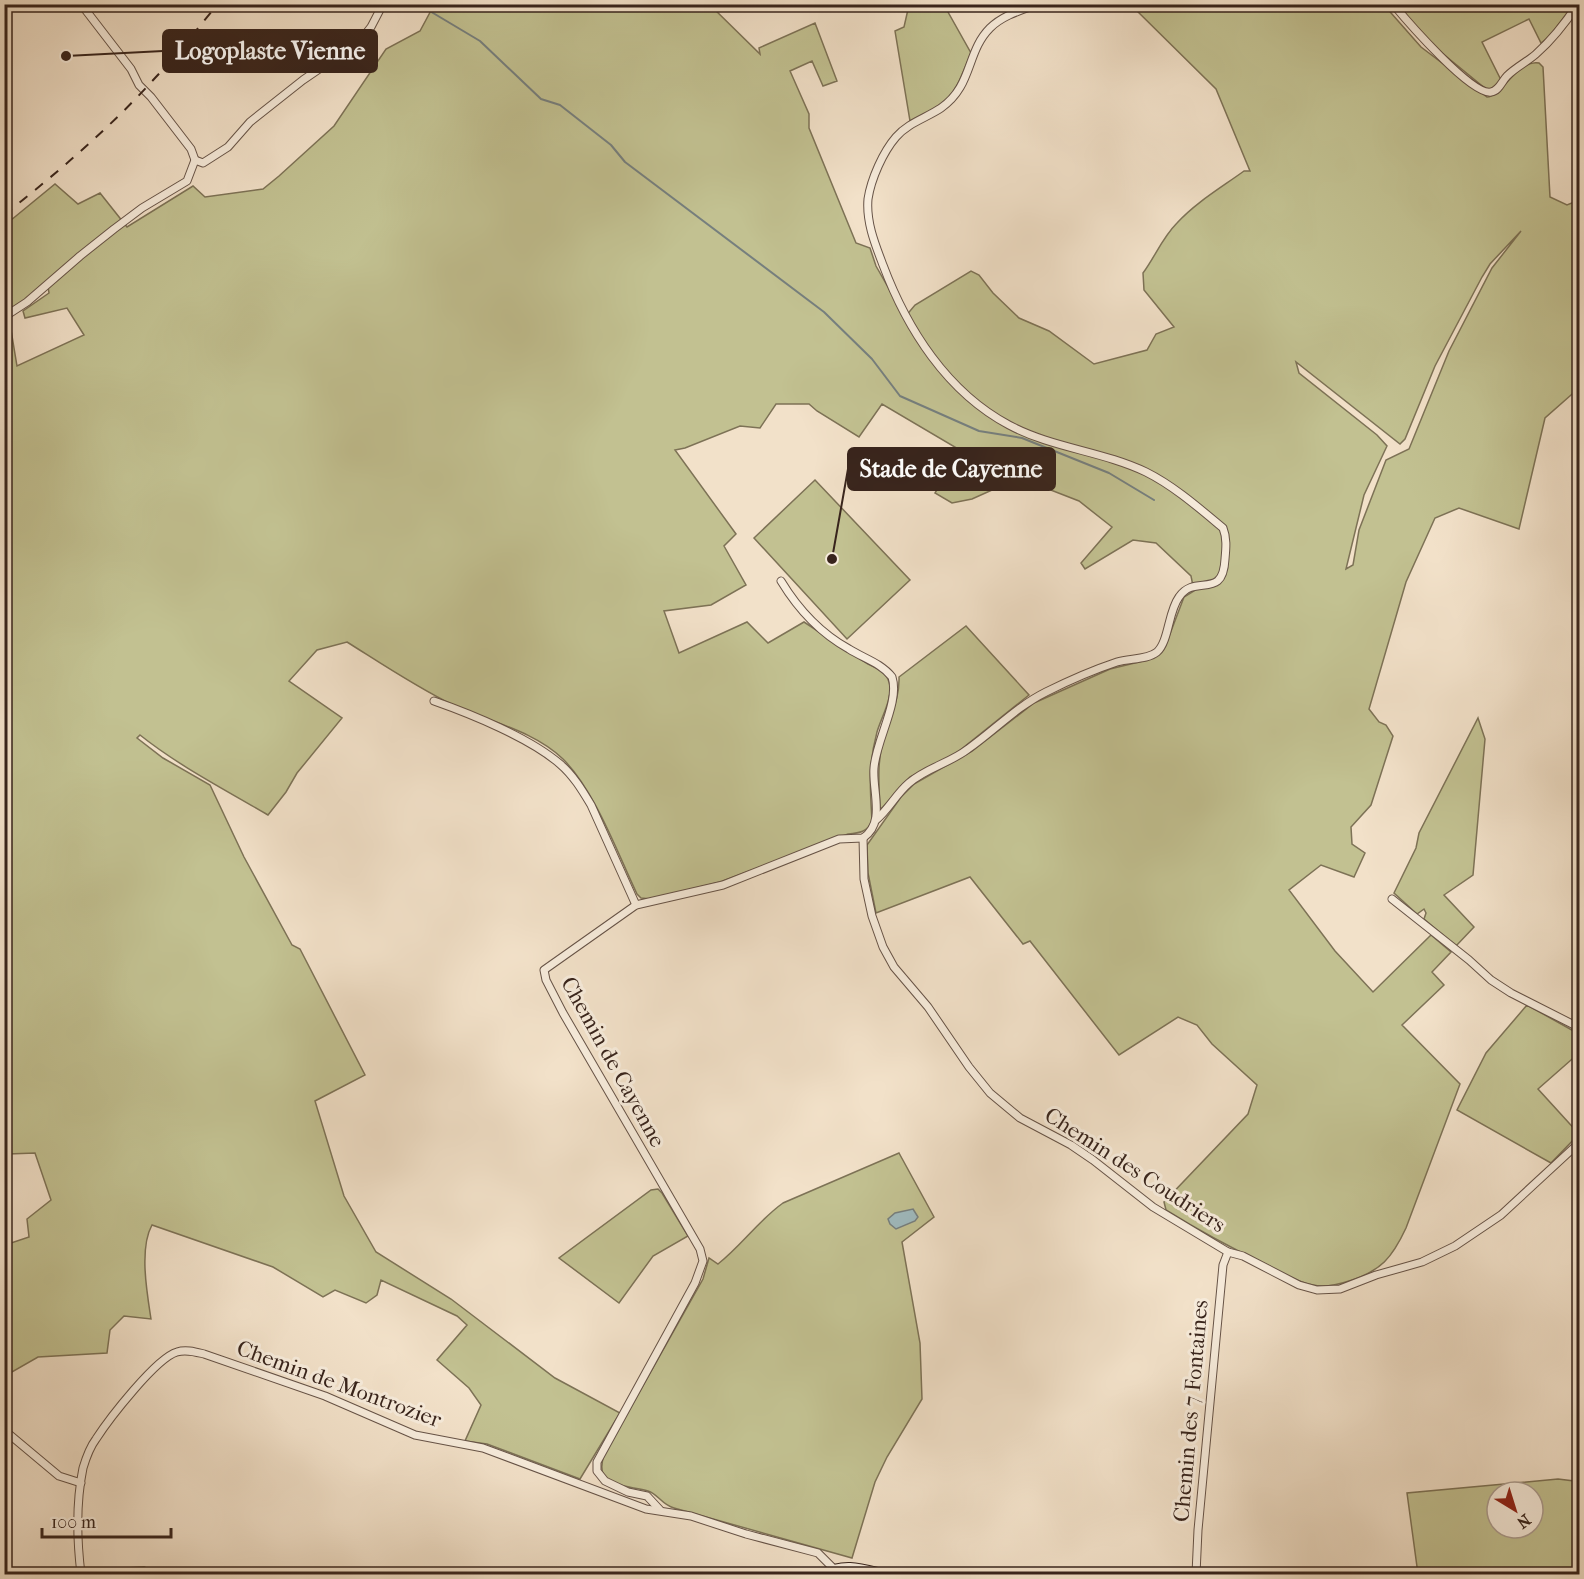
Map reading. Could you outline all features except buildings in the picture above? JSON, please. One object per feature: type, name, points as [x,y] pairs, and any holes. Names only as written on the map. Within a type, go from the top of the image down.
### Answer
[{"type":"street","points":[[4,317],[27,302],[124,222],[187,181],[195,160],[191,149],[140,85],[81,4]]},
{"type":"street","points":[[195,160],[203,163],[223,151],[250,122],[360,40],[371,27],[383,4]]},
{"type":"street","points":[[876,820],[884,814],[900,790],[911,781],[968,749],[1029,701],[1112,664],[1154,654],[1162,644],[1180,595],[1196,585],[1215,583],[1222,578],[1225,572],[1226,537],[1223,528],[1164,483],[1128,465],[1054,444],[1018,429],[974,403],[925,349],[889,282],[872,238],[868,198],[879,167],[895,138],[912,124],[940,109],[955,96],[977,49],[990,29],[1002,19],[1038,4]]},
{"type":"street","points":[[1393,4],[1440,57],[1481,90],[1492,92],[1507,76],[1538,53],[1564,26],[1578,4]]},
{"type":"street","points":[[781,581],[797,604],[822,630],[849,650],[878,665],[892,677],[894,692],[874,761],[876,820],[873,829],[863,838]]},
{"type":"street","points":[[434,701],[461,710],[522,740],[561,764],[591,805],[636,905]]},
{"type":"street","name":"Chemin de Cayenne","points":[[660,1510],[647,1496],[628,1492],[605,1482],[597,1471],[597,1462],[695,1283],[702,1261],[700,1250],[563,1013],[546,980],[544,970],[636,905],[723,885],[839,839],[863,838]]},
{"type":"street","name":"Chemin des Coudriers","points":[[863,838],[864,879],[872,916],[883,947],[894,967],[928,1007],[990,1093],[1020,1118],[1071,1145],[1093,1160],[1153,1207],[1228,1252],[1243,1256],[1299,1286],[1317,1290],[1340,1288],[1422,1262],[1474,1234],[1501,1215],[1580,1142]]},
{"type":"street","points":[[1392,899],[1491,980],[1511,993],[1580,1028]]},
{"type":"street","name":"Chemin des 7 Fontaines","points":[[1196,1575],[1198,1530],[1223,1265],[1228,1252]]},
{"type":"street","name":"Chemin de Montrozier","points":[[81,1575],[79,1555],[81,1483],[84,1466],[94,1440],[148,1373],[168,1356],[178,1351],[204,1354],[325,1396],[429,1440],[483,1448],[646,1509],[691,1516],[746,1534],[818,1553],[833,1568]]},
{"type":"street","points":[[6,1435],[59,1476],[81,1483]]},
{"type":"street","points":[[824,1575],[833,1568],[850,1566],[884,1575]]},
{"type":"shaded area","points":[[434,5],[710,5],[760,54],[759,48],[815,23],[837,81],[823,86],[812,61],[790,71],[809,114],[809,128],[856,243],[870,248],[876,266],[905,317],[915,305],[971,271],[979,275],[993,293],[1019,318],[1049,331],[1094,364],[1147,350],[1156,334],[1174,327],[1144,290],[1143,273],[1167,235],[1184,216],[1244,171],[1250,171],[1216,89],[1131,5],[1384,5],[1421,47],[1487,97],[1493,95],[1517,72],[1531,63],[1539,63],[1543,67],[1550,197],[1567,205],[1579,200],[1579,388],[1545,418],[1519,529],[1459,508],[1435,518],[1406,582],[1369,709],[1379,722],[1386,725],[1393,736],[1371,805],[1351,827],[1352,844],[1365,853],[1354,877],[1321,865],[1289,890],[1335,951],[1373,992],[1431,935],[1451,952],[1432,972],[1444,985],[1402,1025],[1460,1084],[1406,1228],[1396,1248],[1377,1268],[1360,1277],[1336,1285],[1322,1286],[1306,1283],[1293,1279],[1166,1210],[1164,1202],[1248,1114],[1257,1085],[1212,1044],[1197,1025],[1178,1017],[1119,1055],[1030,941],[1023,944],[970,877],[876,913],[868,873],[867,845],[901,797],[914,784],[972,751],[1034,703],[1110,669],[1147,660],[1165,647],[1184,597],[1194,591],[1191,576],[1156,543],[1133,540],[1085,569],[1081,563],[1112,527],[1079,501],[1038,485],[992,490],[972,499],[952,503],[935,493],[960,450],[882,404],[859,437],[809,404],[776,404],[760,428],[740,426],[675,450],[736,534],[724,546],[746,585],[711,605],[664,611],[679,653],[747,622],[768,643],[804,622],[883,673],[889,682],[890,694],[872,755],[870,787],[872,821],[863,831],[848,834],[720,882],[651,899],[641,898],[637,894],[595,805],[575,772],[563,759],[525,734],[439,698],[347,642],[317,650],[289,681],[342,718],[297,773],[268,815],[186,767],[140,735],[137,738],[163,758],[210,785],[244,857],[292,945],[300,949],[365,1075],[315,1101],[344,1196],[376,1252],[451,1299],[555,1378],[620,1413],[580,1479],[487,1444],[465,1441],[481,1405],[469,1388],[437,1360],[467,1325],[457,1316],[381,1280],[377,1295],[366,1303],[335,1290],[323,1297],[273,1267],[152,1225],[148,1235],[145,1258],[151,1319],[124,1316],[110,1330],[107,1353],[38,1357],[5,1376],[5,1245],[29,1237],[27,1219],[51,1200],[35,1153],[8,1154],[5,1160],[5,327],[10,324],[17,366],[84,335],[67,308],[25,318],[23,311],[49,293],[47,281],[29,298],[5,315],[5,225],[55,184],[78,204],[100,193],[127,227],[193,186],[205,197],[263,189],[334,126],[386,49],[420,31]],"holes":[[[1521,231],[1492,268],[1449,351],[1409,449],[1386,460],[1359,530],[1353,565],[1346,569],[1364,495],[1387,446],[1377,435],[1299,373],[1296,362],[1400,444],[1405,439],[1435,366],[1482,277],[1490,264]]]},
{"type":"shaded area","points":[[909,5],[944,5],[971,53],[950,96],[935,108],[910,121],[895,31],[904,27]]},
{"type":"shaded area","points":[[1398,5],[1573,5],[1550,36],[1541,43],[1529,19],[1482,42],[1501,80],[1491,89],[1486,89],[1431,44]]},
{"type":"shaded area","points":[[815,480],[910,580],[847,639],[754,538]]},
{"type":"shaded area","points":[[966,626],[1029,695],[954,755],[910,777],[880,808],[881,749],[898,694],[899,677]]},
{"type":"shaded area","points":[[1478,718],[1485,739],[1473,875],[1444,895],[1474,927],[1456,946],[1424,919],[1426,913],[1424,909],[1417,914],[1394,893],[1416,848],[1419,833]]},
{"type":"shaded area","points":[[1527,1005],[1579,1034],[1579,1053],[1538,1089],[1579,1134],[1551,1163],[1457,1110],[1486,1053]]},
{"type":"shaded area","points":[[899,1153],[934,1217],[902,1242],[920,1343],[922,1399],[887,1457],[875,1482],[852,1558],[674,1508],[651,1492],[618,1485],[608,1480],[602,1469],[604,1455],[703,1279],[709,1258],[718,1264],[783,1203]]},
{"type":"shaded area","points":[[658,1189],[688,1236],[653,1256],[619,1303],[559,1258],[651,1190]]},
{"type":"shaded area","points":[[1545,1480],[1574,1481],[1579,1510],[1579,1574],[1418,1574],[1407,1493],[1485,1486],[1485,1540],[1545,1540]]},
{"type":"shaded area","points":[[144,1567],[161,1574],[132,1574],[126,1568]]},
{"type":"water","points":[[913,1209],[918,1217],[915,1221],[896,1229],[890,1224],[888,1219],[895,1213]]},
{"type":"waterway","points":[[423,7],[480,41],[541,99],[560,105],[611,145],[625,162],[824,312],[872,359],[900,396],[979,431],[1022,438],[1109,473],[1154,500]]},
{"type":"railway","points":[[4,215],[120,115],[171,60],[218,4]]},
{"type":"place","name":"Logoplaste Vienne","points":[[66,56]]},
{"type":"place","name":"Stade de Cayenne","points":[[832,559]]}]
